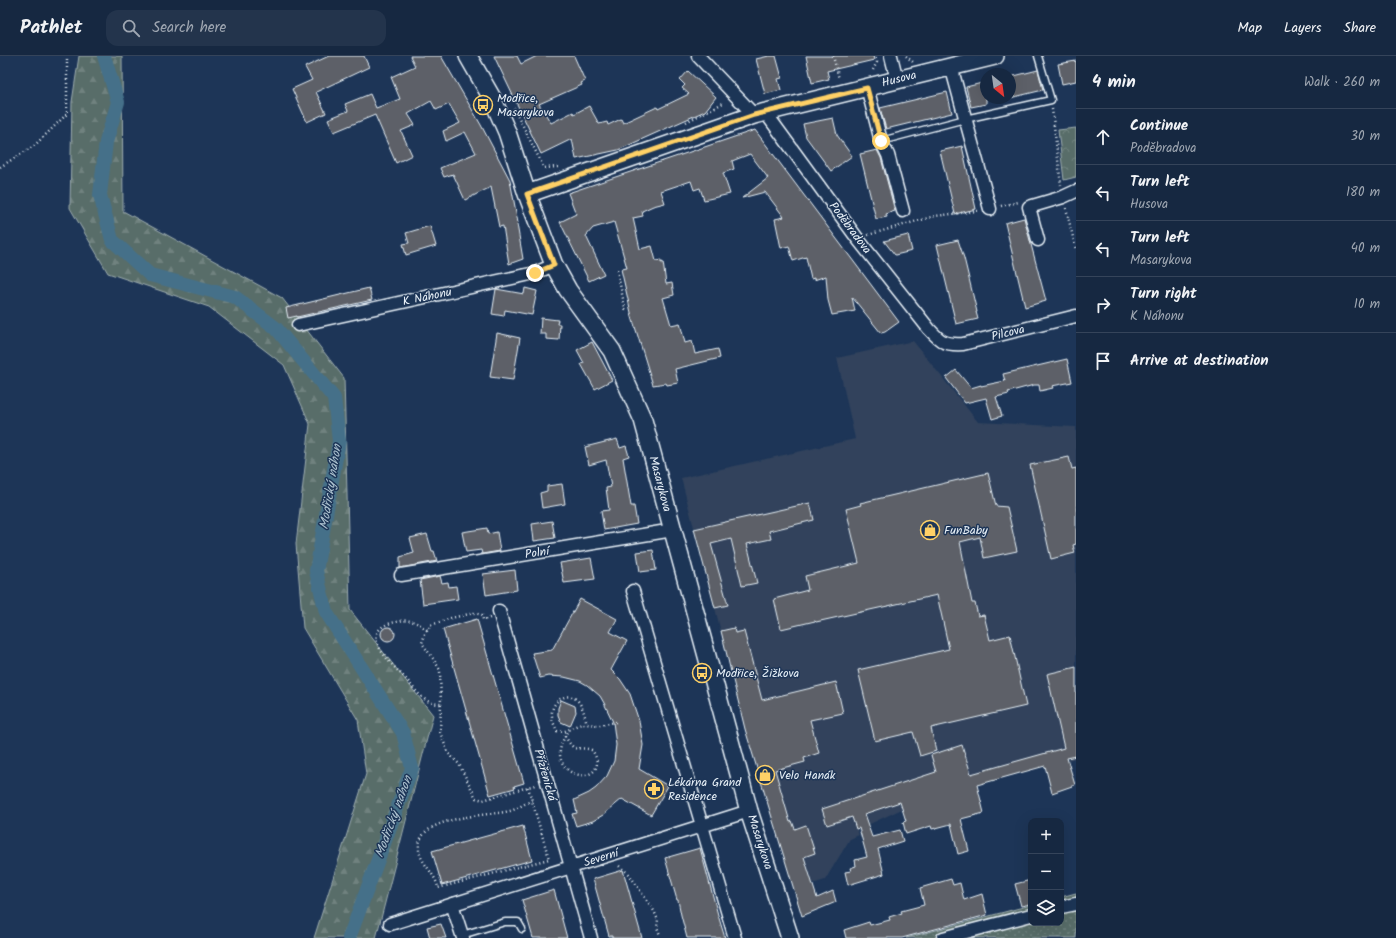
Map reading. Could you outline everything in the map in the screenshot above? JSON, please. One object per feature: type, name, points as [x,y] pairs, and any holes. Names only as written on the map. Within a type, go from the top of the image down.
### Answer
[{"type":"street","name":"Masarykova","points":[[468,56],[492,98],[507,132],[527,194],[554,265],[568,290],[612,351],[643,420],[749,811],[790,938]]},
{"type":"street","name":"Poděbradova","points":[[698,56],[736,96],[760,113],[929,329],[940,340]]},
{"type":"street","points":[[891,56],[897,80]]},
{"type":"street","name":"Husova","points":[[527,194],[760,113],[868,80],[897,80],[995,56]]},
{"type":"street","points":[[952,66],[990,209]]},
{"type":"street","points":[[868,80],[881,141],[888,155],[903,212]]},
{"type":"street","points":[[1038,240],[1029,207],[1063,197],[1076,190]]},
{"type":"street","name":"K Náhonu","points":[[298,325],[535,273],[554,265]]},
{"type":"street","name":"Pilcova","points":[[940,340],[951,344],[963,344],[1076,316]]},
{"type":"street","name":"Polní","points":[[401,575],[673,530]]},
{"type":"street","points":[[633,591],[735,938]]},
{"type":"street","name":"Přízřenická","points":[[499,613],[591,938]]},
{"type":"street","name":"Severní","points":[[390,924],[749,811]]},
{"type":"street","points":[[452,904],[462,937]]},
{"type":"street","points":[[1064,907],[1076,904]]},
{"type":"street","points":[[943,938],[1028,916]]},
{"type":"lane","points":[[881,141],[965,119],[1051,100],[1038,56]]},
{"type":"lane","points":[[462,937],[506,922],[518,922],[522,930]]},
{"type":"path","points":[[0,167],[34,146],[67,114],[67,56]]},
{"type":"path","points":[[833,56],[840,81]]},
{"type":"path","points":[[868,80],[877,62],[875,56]]},
{"type":"path","points":[[681,124],[736,96]]},
{"type":"path","points":[[1051,100],[1063,197],[1076,250]]},
{"type":"path","points":[[513,106],[544,168],[562,166]]},
{"type":"path","points":[[857,238],[935,216],[990,209],[1028,199],[1029,207]]},
{"type":"path","points":[[617,270],[626,313]]},
{"type":"path","points":[[499,613],[483,620],[482,615],[474,613],[451,618],[431,625],[425,634],[422,643],[440,670],[440,732],[448,753],[459,764],[476,798],[483,800],[547,782]]},
{"type":"path","points":[[427,630],[420,624],[410,621],[399,621],[387,624],[379,630],[377,637],[381,650],[386,658],[422,697],[433,704],[441,704]]},
{"type":"path","points":[[587,724],[577,700],[570,697],[560,698],[557,700],[552,711],[552,716],[557,731],[567,731],[578,725],[598,725],[616,722]]},
{"type":"path","points":[[565,736],[573,748],[586,748],[592,750],[596,755],[596,768],[591,774],[583,776],[575,774],[566,768],[562,763],[560,754],[565,736],[567,731]]},
{"type":"path","points":[[528,787],[549,859],[438,888],[437,883],[423,860],[419,850],[420,839],[427,830],[436,825],[472,816],[512,811],[532,801]]},
{"type":"path","points":[[619,866],[629,874],[654,911],[658,920],[657,927],[660,935]]},
{"type":"shaded area","points":[[913,341],[978,422],[1076,427],[1076,758],[974,786],[902,809],[857,830],[859,835],[850,839],[825,880],[794,890],[745,728],[681,478],[855,439],[837,358]]},
{"type":"green space","points":[[79,56],[122,56],[123,211],[282,298],[344,378],[350,610],[433,715],[376,938],[314,938],[366,774],[358,720],[303,628],[296,544],[310,424],[284,365],[209,307],[108,273],[70,208],[72,102]]},
{"type":"green space","points":[[1076,128],[1076,177],[1064,180],[1058,130]]},
{"type":"green space","points":[[1076,893],[1076,938],[906,938],[1028,906],[1028,926],[1064,926],[1064,896]]},
{"type":"building","points":[[329,56],[364,56],[369,67],[316,92],[326,113],[307,122],[292,89],[312,80],[305,67]]},
{"type":"building","points":[[410,56],[441,56],[481,125],[510,180],[523,259],[509,264],[503,226],[499,227],[491,187],[465,200],[453,174],[444,177],[440,168],[476,153],[465,132],[446,141],[443,131],[460,123],[449,104],[436,110],[431,101],[408,114],[415,125],[401,131],[412,155],[396,163],[375,115],[334,132],[328,119],[348,111],[345,104],[370,94],[376,108],[400,99],[391,77],[415,66]]},
{"type":"building","points":[[494,56],[517,56],[521,64],[537,56],[574,56],[585,81],[581,83],[582,85],[539,104],[551,123],[589,106],[599,124],[607,122],[608,125],[621,119],[623,123],[657,107],[658,109],[689,94],[682,88],[685,85],[680,80],[688,71],[716,97],[705,111],[618,150],[576,159],[572,139],[541,154]]},
{"type":"building","points":[[776,56],[782,78],[778,79],[781,90],[765,94],[756,59]]},
{"type":"building","points":[[806,56],[873,56],[874,60],[827,71],[829,79],[812,83]]},
{"type":"building","points":[[1076,61],[1076,81],[1062,84],[1058,64]]},
{"type":"building","points":[[1038,70],[1043,90],[1016,97],[1016,76]]},
{"type":"building","points":[[980,84],[980,104],[986,104],[971,107],[966,87]]},
{"type":"building","points":[[947,92],[952,113],[886,129],[880,108]]},
{"type":"building","points":[[833,118],[837,135],[852,156],[831,171],[806,137],[803,124]]},
{"type":"building","points":[[755,130],[899,322],[885,332],[881,333],[852,297],[855,311],[832,315],[828,300],[826,276],[814,280],[814,278],[811,279],[806,257],[793,261],[789,246],[781,248],[775,219],[784,217],[772,201],[765,192],[742,198],[768,178],[750,154],[732,161],[734,169],[723,173],[730,194],[704,200],[700,188],[694,190],[691,181],[661,191],[665,203],[642,211],[643,216],[633,218],[640,249],[652,246],[656,261],[661,260],[661,263],[663,262],[666,284],[672,283],[674,295],[663,298],[671,325],[680,323],[685,343],[692,341],[695,354],[718,349],[720,358],[675,369],[678,383],[653,385],[632,317],[621,269],[627,268],[614,222],[593,228],[586,236],[604,274],[589,281],[560,222],[576,214],[568,193]]},
{"type":"building","points":[[962,146],[976,209],[955,214],[940,151]]},
{"type":"building","points":[[877,150],[881,158],[895,211],[886,214],[887,217],[876,219],[860,154]]},
{"type":"building","points":[[1024,218],[1046,301],[1025,307],[1005,223]]},
{"type":"building","points":[[430,226],[436,246],[406,255],[403,244],[409,243],[406,233]]},
{"type":"building","points":[[908,235],[912,251],[895,255],[884,241]]},
{"type":"building","points":[[958,240],[964,258],[978,319],[956,324],[937,245]]},
{"type":"building","points":[[369,288],[372,300],[288,318],[286,308]]},
{"type":"building","points":[[525,288],[537,291],[532,315],[505,310],[504,316],[492,314],[496,289],[524,294]]},
{"type":"building","points":[[541,318],[558,320],[557,324],[560,324],[559,340],[546,339],[546,334],[540,334]]},
{"type":"building","points":[[497,333],[520,338],[513,380],[490,377]]},
{"type":"building","points":[[592,342],[612,380],[595,389],[581,364],[584,363],[577,350]]},
{"type":"building","points":[[1067,359],[1072,382],[1052,386],[1053,388],[1040,391],[1039,385],[1034,385],[996,397],[1002,416],[992,419],[986,398],[965,403],[946,378],[956,370],[971,388],[1005,381],[1003,374]]},
{"type":"building","points":[[617,439],[620,448],[626,446],[629,456],[623,458],[631,506],[634,506],[637,524],[604,530],[601,511],[609,510],[606,488],[611,487],[606,460],[589,465],[585,447]]},
{"type":"building","points":[[1069,457],[1072,469],[1076,468],[1076,544],[1073,545],[1075,553],[1051,559],[1030,465]]},
{"type":"building","points":[[988,473],[996,506],[1007,507],[1017,551],[984,558],[980,537],[960,542],[972,603],[975,603],[978,616],[984,615],[990,640],[1010,635],[1026,706],[931,728],[936,751],[920,756],[913,732],[875,741],[858,670],[949,649],[937,595],[781,629],[774,599],[808,590],[805,576],[859,563],[846,509],[861,505],[860,503]]},
{"type":"building","points":[[562,484],[565,504],[542,508],[540,493],[547,491],[547,486]]},
{"type":"building","points":[[810,503],[814,520],[769,531],[771,539],[747,544],[757,583],[742,586],[731,539],[711,544],[728,605],[715,608],[694,529]]},
{"type":"building","points":[[552,521],[555,538],[534,541],[532,524]]},
{"type":"building","points":[[487,528],[488,534],[497,532],[500,551],[482,554],[481,550],[466,552],[462,532]]},
{"type":"building","points":[[427,534],[432,551],[434,551],[437,561],[400,568],[400,557],[414,553],[410,538]]},
{"type":"building","points":[[653,550],[656,570],[640,572],[637,552]]},
{"type":"building","points":[[591,558],[595,579],[564,583],[560,563]]},
{"type":"building","points":[[515,570],[517,590],[486,595],[483,574]]},
{"type":"building","points":[[440,576],[442,583],[448,582],[449,587],[456,586],[458,599],[423,604],[420,580]]},
{"type":"building","points":[[580,599],[617,619],[610,632],[627,641],[611,670],[620,679],[630,694],[639,721],[643,745],[639,769],[668,786],[651,815],[622,799],[603,815],[593,821],[576,826],[572,814],[577,813],[574,800],[596,788],[607,776],[614,761],[616,745],[613,722],[600,696],[587,685],[580,681],[564,677],[548,676],[540,678],[532,653],[552,650]]},
{"type":"building","points":[[477,619],[524,783],[514,786],[515,788],[490,795],[443,629]]},
{"type":"building","points":[[385,627],[391,627],[395,631],[395,637],[391,641],[385,641],[381,637],[381,631]]},
{"type":"building","points":[[734,628],[735,633],[744,631],[762,700],[836,682],[843,713],[810,720],[819,753],[804,758],[805,762],[775,770],[790,822],[792,821],[795,829],[806,825],[815,853],[804,857],[817,898],[833,891],[836,902],[802,916],[745,729],[721,631]]},
{"type":"building","points":[[1076,667],[1076,756],[1067,758],[1075,785],[1052,793],[1045,766],[977,785],[984,813],[961,819],[969,851],[958,854],[951,824],[932,829],[931,826],[906,834],[903,822],[906,821],[900,802],[864,814],[872,837],[900,830],[903,841],[878,849],[884,874],[848,885],[845,872],[851,871],[850,868],[856,866],[855,860],[867,857],[859,828],[856,829],[852,817],[827,825],[822,809],[936,772],[931,755],[962,745],[971,774],[1064,748],[1047,674]]},
{"type":"building","points":[[561,700],[575,706],[576,712],[570,726],[561,722],[558,715],[558,708]]},
{"type":"building","points":[[523,826],[532,860],[442,885],[432,851]]},
{"type":"building","points":[[700,848],[725,938],[687,938],[678,900],[665,858]]},
{"type":"building","points":[[623,870],[642,938],[612,938],[612,936],[609,936],[593,879]]},
{"type":"building","points":[[951,879],[953,885],[960,883],[964,900],[982,894],[987,915],[902,938],[846,938],[844,930],[869,922],[870,925],[890,920],[889,917],[902,913],[901,911],[924,905],[920,888]]},
{"type":"building","points":[[1028,881],[1028,905],[1021,906],[1015,884]]},
{"type":"building","points":[[554,890],[567,938],[533,938],[522,900]]},
{"type":"building","points":[[441,924],[446,938],[430,938],[427,927]]},
{"type":"waterway","name":"Modřický náhon","points":[[104,56],[118,102],[106,142],[100,195],[112,240],[150,275],[235,297],[276,328],[334,398],[339,441],[316,571],[326,612],[403,733],[412,768],[349,938]]},
{"type":"place","name":"Modřice, Masarykova","points":[[483,105]]},
{"type":"place","name":"FunBaby","points":[[930,530]]},
{"type":"place","name":"Modřice, Žižkova","points":[[702,673]]},
{"type":"place","name":"Velo Hanák","points":[[765,775]]},
{"type":"place","name":"Lékárna Grand Residence","points":[[654,789]]},
{"type":"route","points":[[535,273],[554,265],[527,194],[754,115],[867,88],[881,141]]}]
